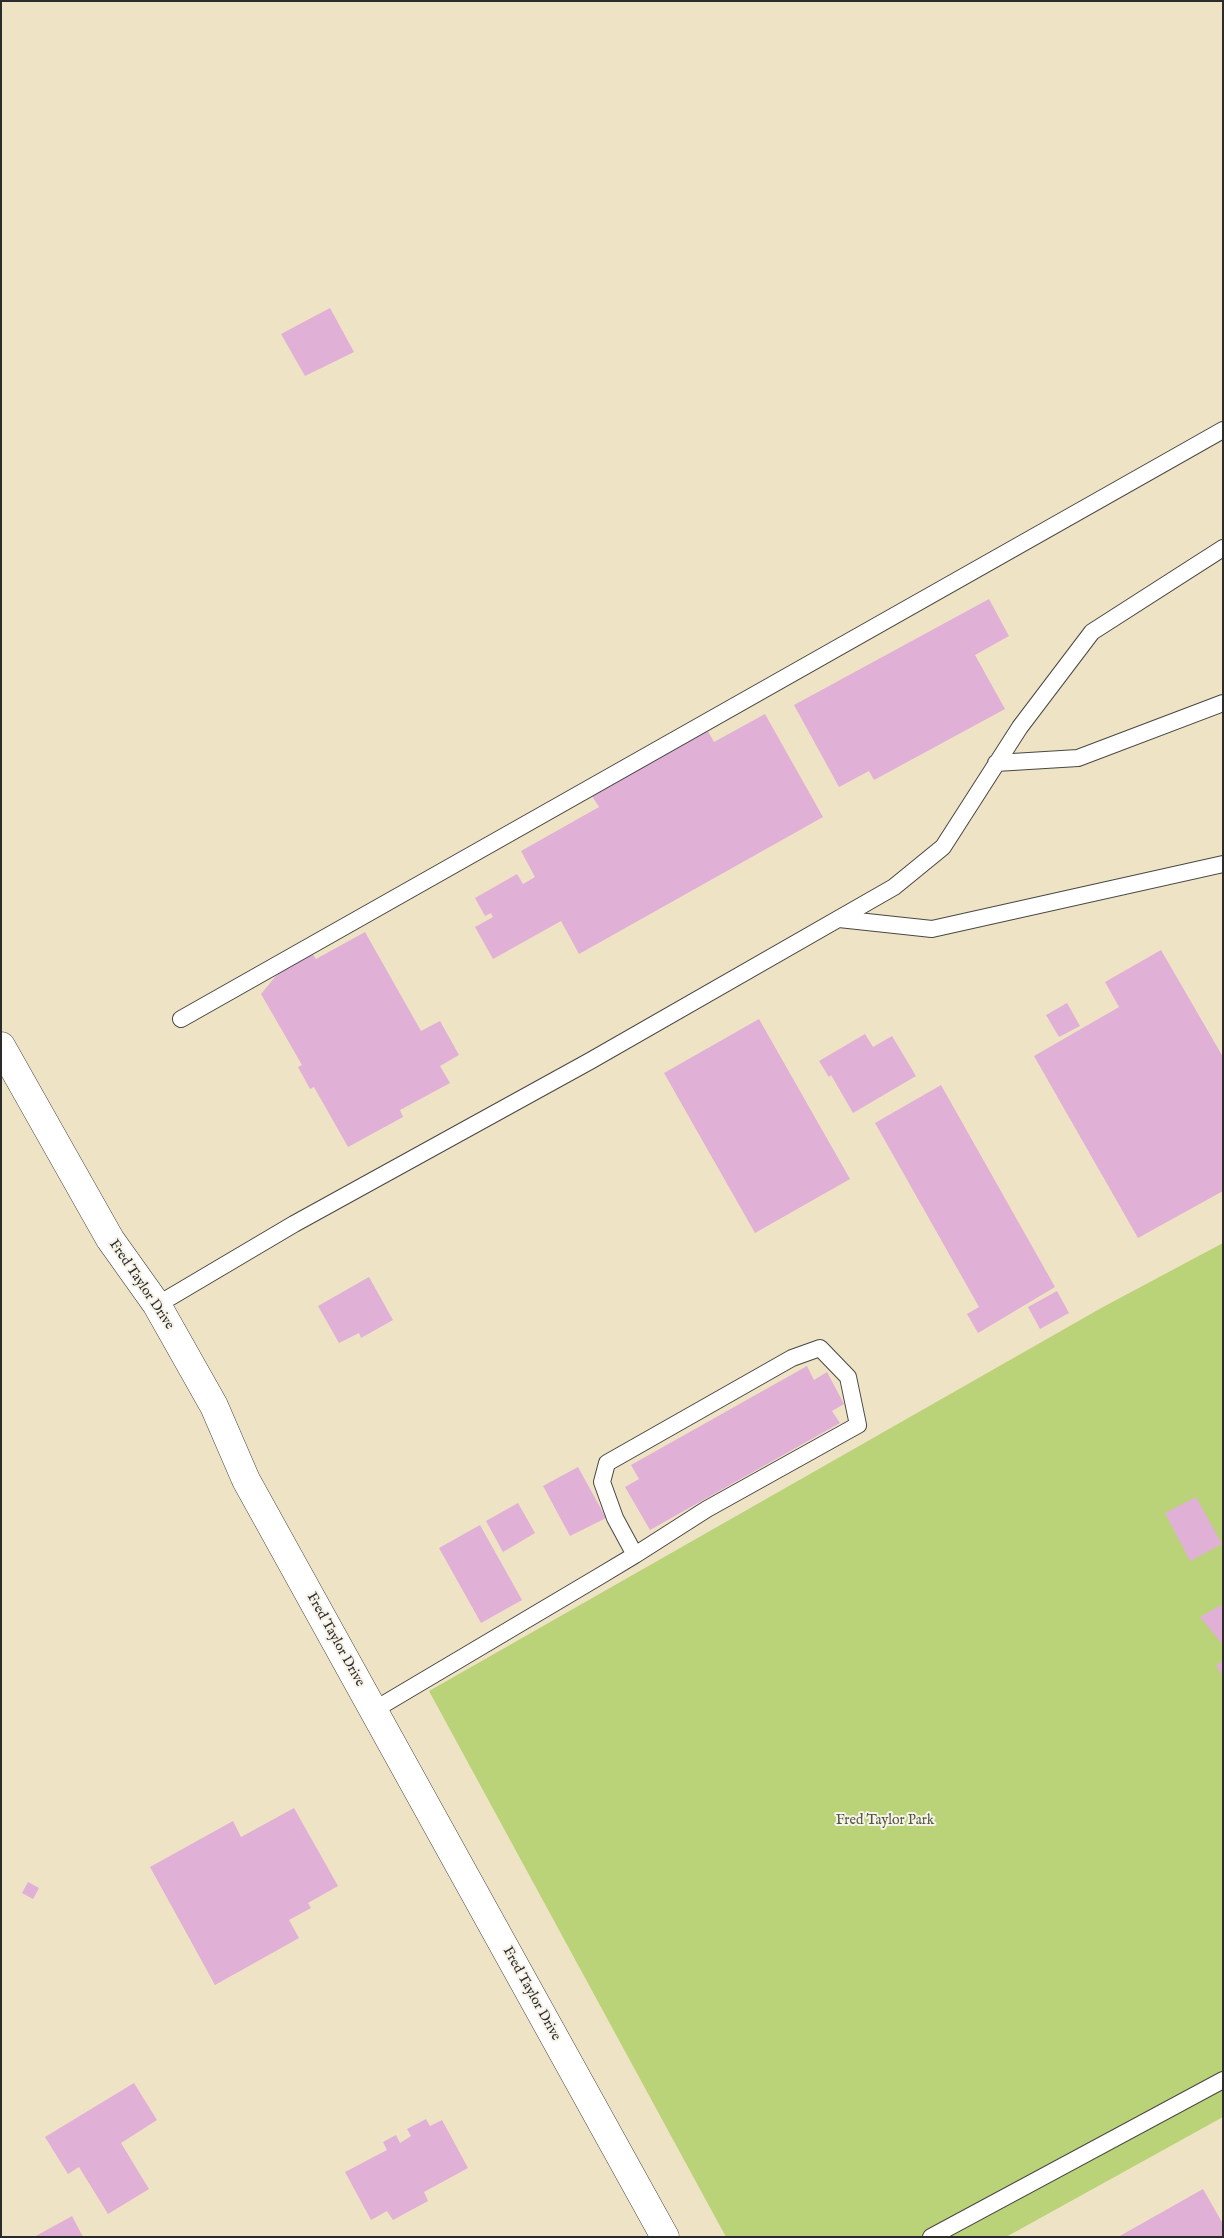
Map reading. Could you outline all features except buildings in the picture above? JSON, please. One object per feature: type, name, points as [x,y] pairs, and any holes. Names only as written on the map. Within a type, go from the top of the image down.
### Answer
[{"type":"main road","name":"Fred Taylor Drive","points":[[1,1046],[110,1239],[157,1305],[214,1406],[246,1480],[665,2237]]},
{"type":"lane","points":[[181,1020],[1223,430]]},
{"type":"lane","points":[[157,1305],[294,1224],[582,1066],[894,887],[943,847],[1020,726],[1092,632],[1223,548]]},
{"type":"lane","points":[[996,763],[1078,758],[1223,703]]},
{"type":"lane","points":[[839,919],[932,929],[1223,864]]},
{"type":"lane","points":[[374,1710],[635,1555],[707,1509],[858,1425],[848,1377],[820,1348],[792,1358],[607,1463],[602,1482],[615,1518],[635,1555]]},
{"type":"lane","points":[[931,2237],[1223,2080]]},
{"type":"green space","name":"Fred Taylor Park","points":[[1223,1243],[1223,2117],[1006,2237],[726,2237],[429,1691],[1103,1307]]}]
